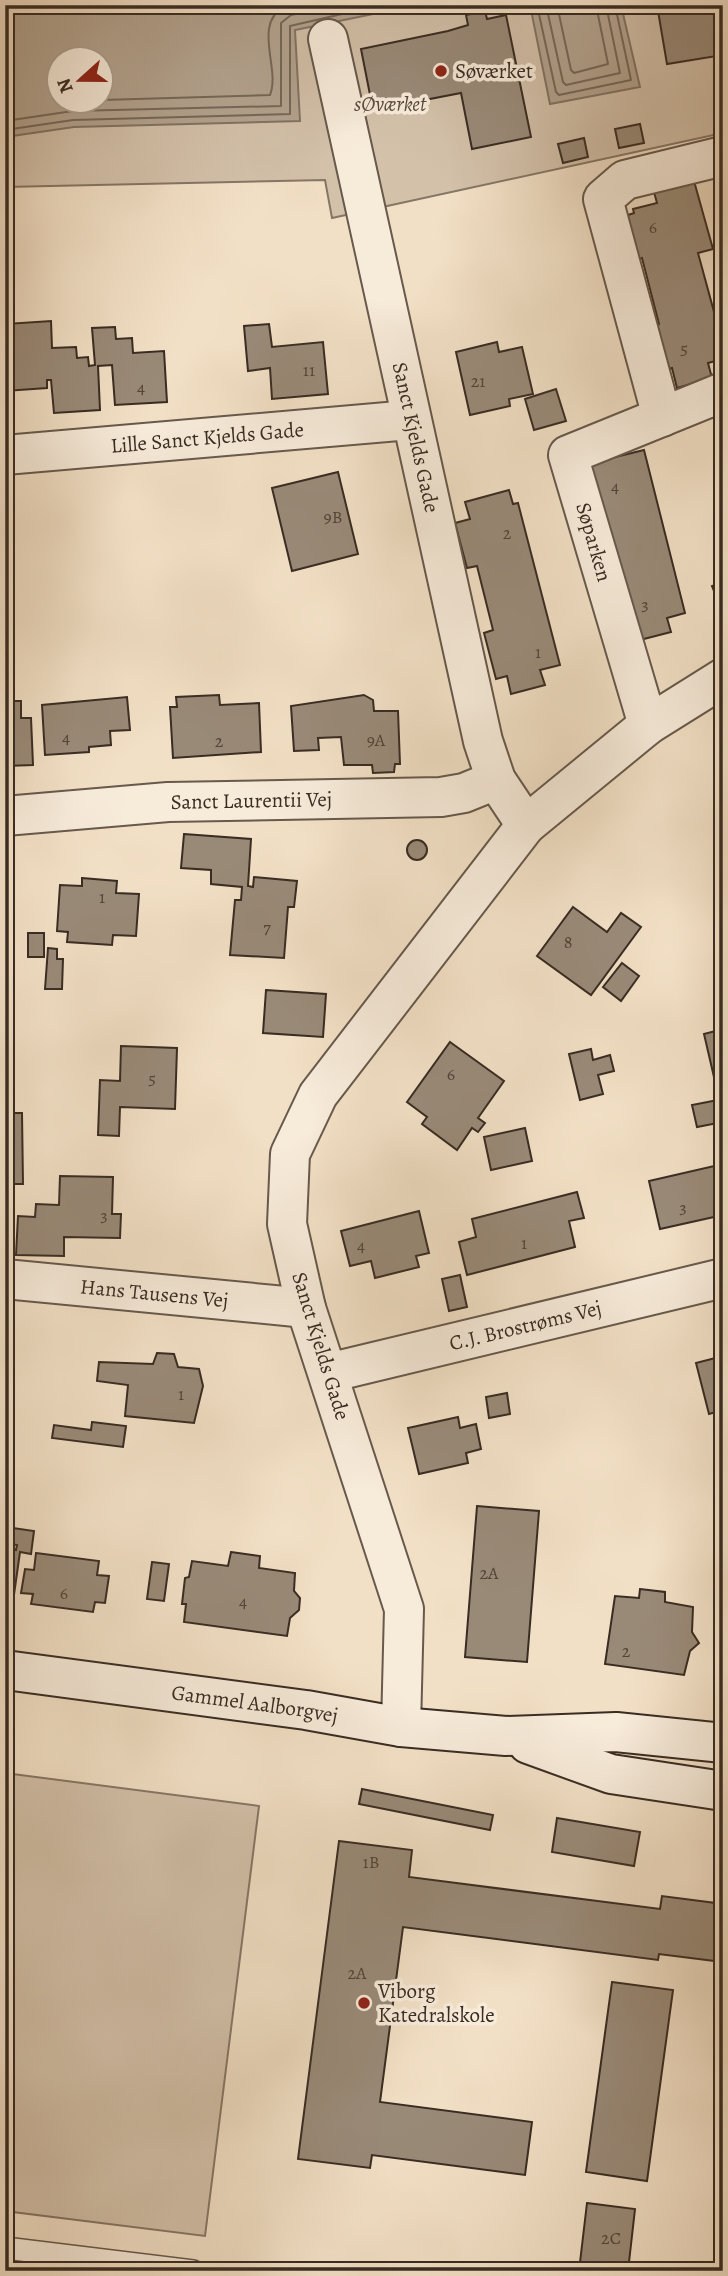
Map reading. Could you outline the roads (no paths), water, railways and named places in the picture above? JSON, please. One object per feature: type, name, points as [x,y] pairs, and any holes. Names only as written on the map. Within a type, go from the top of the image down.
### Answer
[{"type":"street","name":"Sanct Kjelds Gade","points":[[328,39],[483,741],[496,780],[526,825]]},
{"type":"street","points":[[662,417],[603,199],[625,180],[723,156]]},
{"type":"street","name":"Søparken","points":[[648,725],[568,455],[723,392]]},
{"type":"street","name":"Lille Sanct Kjelds Gade","points":[[5,455],[410,420]]},
{"type":"street","name":"Sanct Kjelds Gade","points":[[401,1727],[404,1609],[306,1308],[287,1224],[290,1154],[318,1096],[526,825],[648,725],[723,678]]},
{"type":"street","name":"Sanct Laurentii Vej","points":[[5,816],[168,802],[442,797],[464,793],[496,780]]},
{"type":"street","name":"C.J. Brostrøms Vej","points":[[328,1373],[723,1278]]},
{"type":"street","name":"Hans Tausens Vej","points":[[5,1279],[306,1308]]},
{"type":"street","name":"Gammel Aalborgvej","points":[[5,1670],[306,1710],[401,1727],[506,1736],[616,1732],[723,1743]]},
{"type":"street","name":"Gammel Aalborgvej","points":[[506,1736],[611,1774],[723,1791]]},
{"type":"lane","points":[[5,2248],[193,2271]]},
{"type":"water","points":[[5,5],[417,5],[295,30],[300,121],[74,127],[5,137]]},
{"type":"water","points":[[530,5],[621,5],[640,87],[550,104]]},
{"type":"place","name":"Søværket","points":[[441,71]]},
{"type":"place","name":"Viborg Katedralskole","points":[[364,2003]]},
{"type":"park label","name":"sØværket","points":[[390,104]]}]
